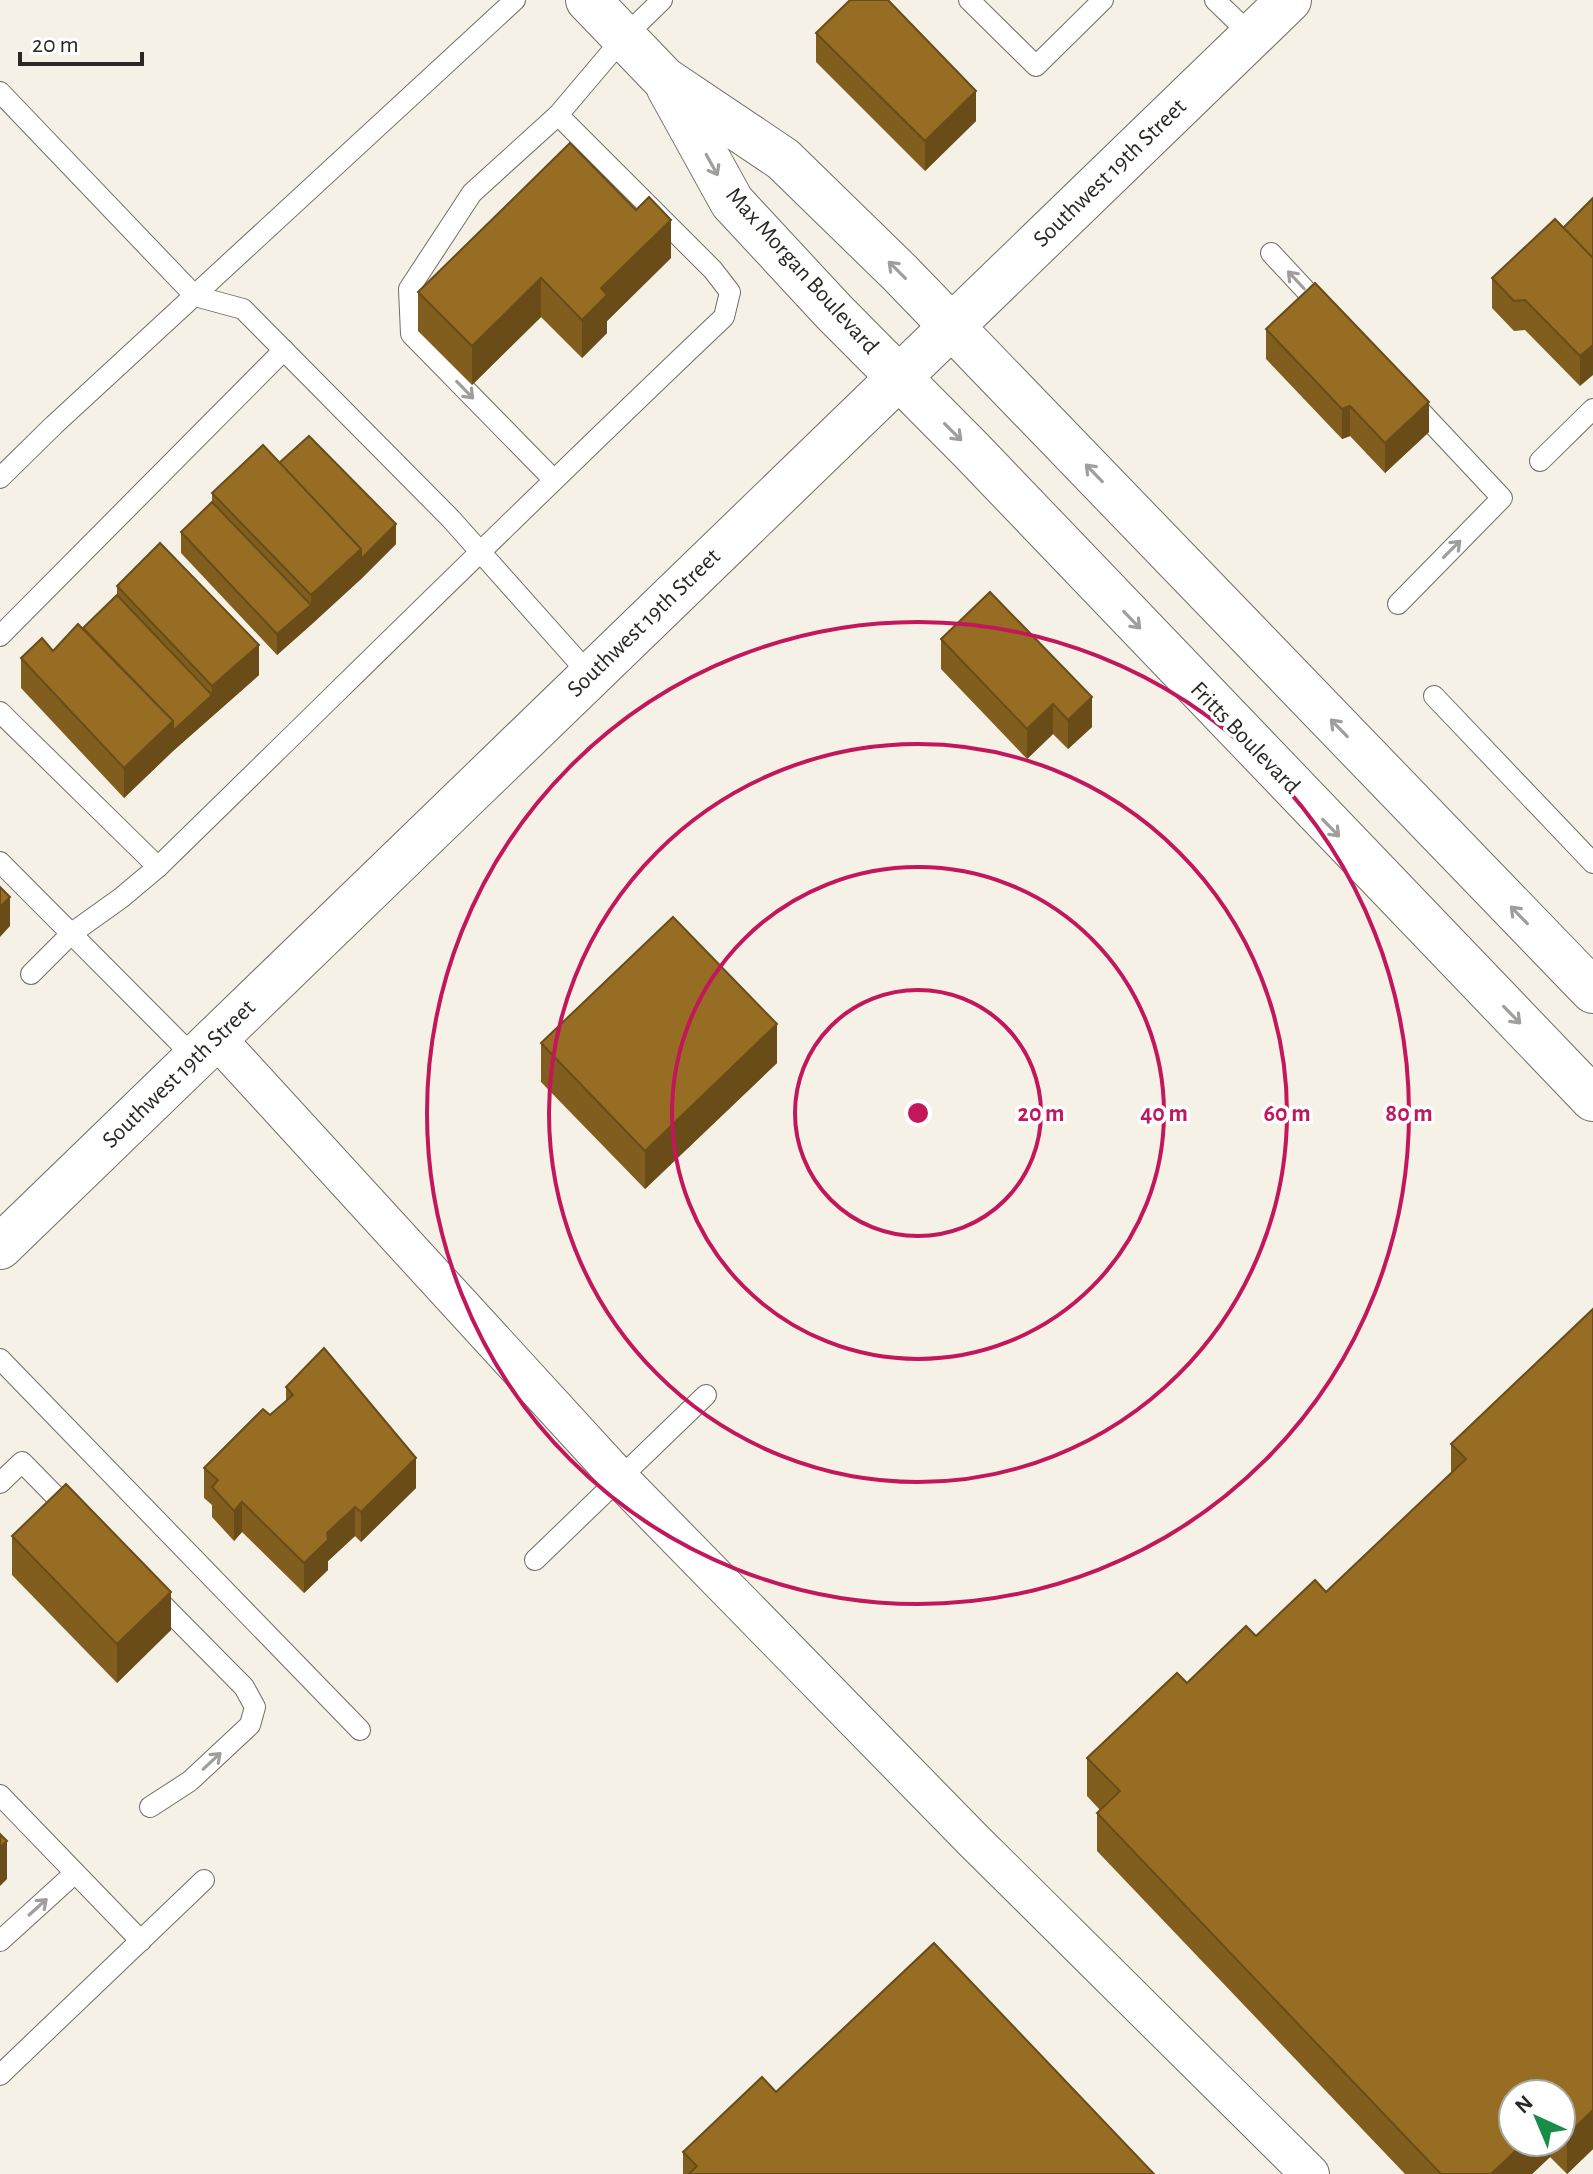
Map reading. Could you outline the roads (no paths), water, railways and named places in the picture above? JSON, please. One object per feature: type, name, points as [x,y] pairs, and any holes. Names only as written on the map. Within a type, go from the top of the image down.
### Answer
[{"type":"street","name":"Max Morgan Boulevard","points":[[588,0],[664,79],[783,159],[952,325]]},
{"type":"street","name":"Southwest 19th Street","points":[[0,1247],[1289,0]]},
{"type":"street","name":"Max Morgan Boulevard","points":[[664,79],[732,202],[898,376]]},
{"type":"street","points":[[952,325],[1593,991]]},
{"type":"street","name":"Fritts Boulevard","points":[[898,376],[1593,1099]]},
{"type":"street","points":[[206,1048],[620,1479],[973,1840],[1310,2174]]},
{"type":"lane","points":[[0,478],[515,0]]},
{"type":"lane","points":[[553,479],[411,334],[409,289],[472,193],[558,115],[624,37],[662,0]]},
{"type":"lane","points":[[969,0],[1036,66],[1103,0]]},
{"type":"lane","points":[[1215,0],[1252,36]]},
{"type":"lane","points":[[0,92],[195,296],[243,309],[451,519],[590,675]]},
{"type":"lane","points":[[31,974],[72,933],[158,867],[553,479],[724,317],[730,292],[713,270],[558,115]]},
{"type":"lane","points":[[1271,253],[1334,320]]},
{"type":"lane","points":[[0,636],[284,350]]},
{"type":"lane","points":[[1397,387],[1502,498],[1398,604]]},
{"type":"lane","points":[[1540,461],[1593,409]]},
{"type":"lane","points":[[1434,696],[1593,863]]},
{"type":"lane","points":[[0,712],[158,867]]},
{"type":"lane","points":[[0,862],[72,933],[206,1048]]},
{"type":"lane","points":[[0,1359],[360,1730]]},
{"type":"lane","points":[[535,1560],[706,1395]]},
{"type":"lane","points":[[0,1483],[22,1462],[88,1530]]},
{"type":"lane","points":[[144,1586],[244,1687],[255,1707],[250,1725],[190,1781],[150,1807]]},
{"type":"lane","points":[[0,1795],[141,1941]]},
{"type":"lane","points":[[0,1941],[75,1873]]},
{"type":"lane","points":[[0,2075],[204,1880]]}]
